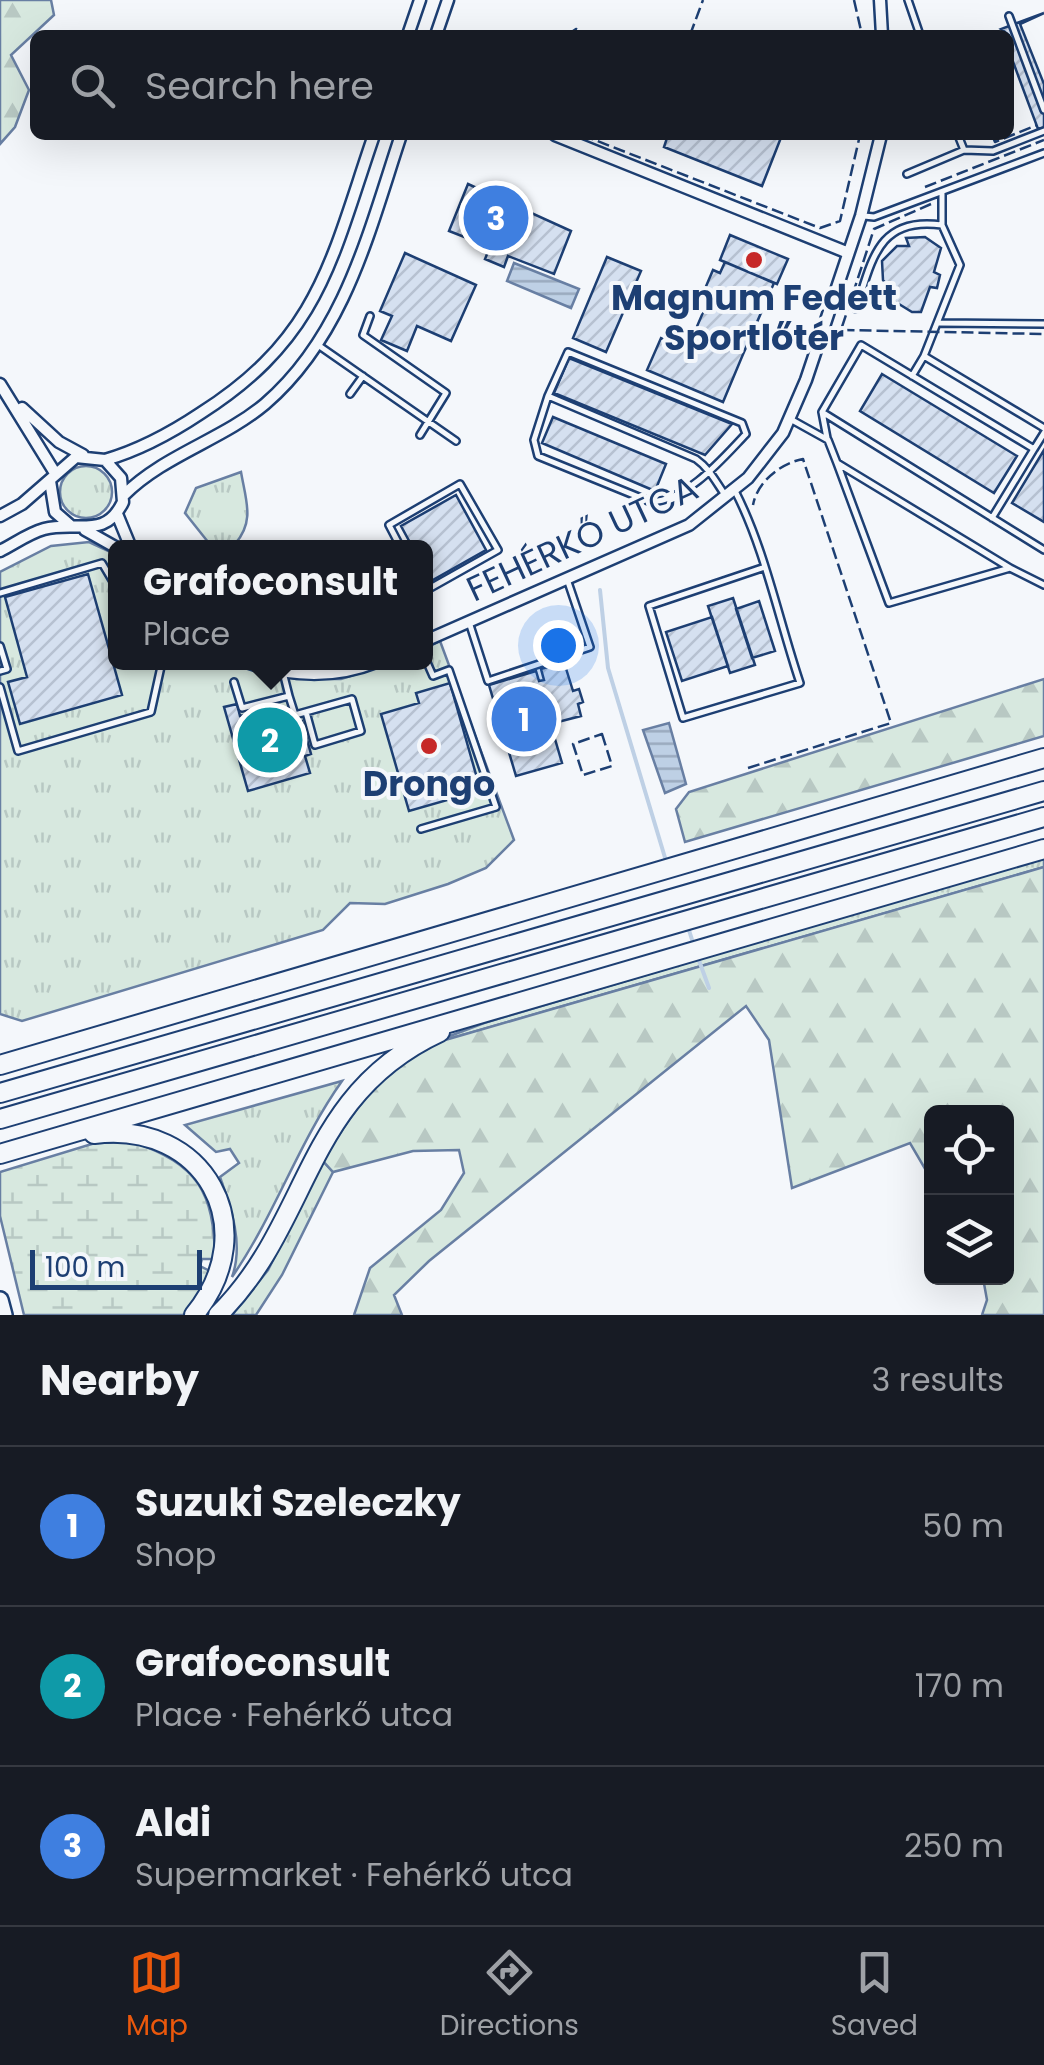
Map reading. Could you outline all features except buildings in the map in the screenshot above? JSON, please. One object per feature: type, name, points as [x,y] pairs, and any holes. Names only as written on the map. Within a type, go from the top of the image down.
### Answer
[{"type":"highway","points":[[0,1064],[1044,758]]},
{"type":"highway","points":[[0,1094],[1044,791]]},
{"type":"highway","points":[[0,1119],[1044,817]]},
{"type":"highway","points":[[0,1154],[1044,850]]},
{"type":"highway","points":[[218,1315],[268,1252],[322,1140],[358,1090],[376,1071],[418,1042],[481,1013]]},
{"type":"highway","points":[[53,1138],[114,1131],[153,1137],[190,1158],[207,1178],[223,1215],[224,1256],[218,1279],[194,1315]]},
{"type":"main road","points":[[0,1300],[4,1315]]},
{"type":"street","points":[[410,30],[420,0]]},
{"type":"street","points":[[438,30],[448,0]]},
{"type":"street","points":[[878,0],[882,30]]},
{"type":"street","points":[[10,398],[59,442],[83,456],[105,460],[130,452],[184,424],[247,384],[290,340],[329,266],[372,140]]},
{"type":"street","points":[[84,529],[106,524],[117,514],[124,495],[143,476],[263,405],[318,345],[354,276],[400,140]]},
{"type":"street","points":[[567,140],[846,252]]},
{"type":"street","name":"FEHÉRKŐ UTCA","points":[[433,638],[690,526],[731,494],[783,433],[790,418],[860,216],[880,140]]},
{"type":"street","points":[[0,384],[53,477],[55,512],[72,526]]},
{"type":"street","points":[[0,516],[53,477],[66,462],[83,456]]},
{"type":"street","points":[[105,460],[121,478],[124,495]]},
{"type":"street","points":[[117,514],[128,540]]},
{"type":"street","points":[[0,552],[44,530],[72,526],[108,543]]},
{"type":"street","points":[[276,670],[325,674],[341,670]]},
{"type":"lane","points":[[908,0],[918,30]]},
{"type":"lane","points":[[1008,16],[1013,30]]},
{"type":"lane","points":[[1014,32],[1044,110]]},
{"type":"lane","points":[[906,174],[964,150],[993,151],[1044,131]]},
{"type":"lane","points":[[960,140],[964,150]]},
{"type":"lane","points":[[860,216],[874,217],[1044,153]]},
{"type":"lane","points":[[912,376],[940,323],[960,265],[942,224],[942,192]]},
{"type":"lane","points":[[856,310],[876,251],[887,236],[920,222],[942,224]]},
{"type":"lane","points":[[370,316],[363,335],[446,393],[420,436]]},
{"type":"lane","points":[[940,323],[1044,324]]},
{"type":"lane","points":[[318,345],[456,441]]},
{"type":"lane","points":[[1010,568],[889,603],[836,463],[822,412],[861,346],[1034,449]]},
{"type":"lane","points":[[574,353],[742,423],[746,434],[709,472],[662,502],[651,502],[538,456],[534,440],[563,357],[574,353]]},
{"type":"lane","points":[[924,356],[1044,431],[992,518]]},
{"type":"lane","points":[[350,394],[363,376]]},
{"type":"lane","points":[[548,396],[696,459],[731,494],[762,568],[800,683],[683,718],[649,606],[762,568]]},
{"type":"lane","points":[[822,412],[1044,550]]},
{"type":"lane","points":[[790,418],[828,440]]},
{"type":"lane","points":[[836,463],[1010,568],[1044,584]]},
{"type":"lane","points":[[397,540],[390,525],[460,484],[498,550],[433,587]]},
{"type":"lane","points":[[0,593],[102,563],[108,573]]},
{"type":"lane","points":[[469,622],[488,681],[590,647],[567,580]]},
{"type":"lane","points":[[0,646],[6,668],[0,671]]},
{"type":"lane","points":[[0,687],[18,752],[151,712],[160,670]]},
{"type":"lane","points":[[421,828],[496,807],[449,670],[433,676],[430,670]]},
{"type":"lane","points":[[283,672],[295,715],[352,699],[361,731],[315,745],[306,712]]},
{"type":"lane","points":[[234,682],[242,708],[290,696]]},
{"type":"green space","points":[[0,0],[51,0],[54,15],[38,30],[30,30],[30,37],[11,55],[29,90],[15,127],[0,144]]},
{"type":"green space","points":[[86,466],[104,474],[112,492],[104,510],[86,518],[68,510],[60,492],[68,474]]},
{"type":"green space","points":[[241,472],[247,519],[238,540],[206,540],[185,513],[196,488]]},
{"type":"green space","points":[[89,542],[108,551],[108,670],[261,670],[296,679],[341,679],[370,670],[433,670],[433,644],[440,641],[514,840],[486,868],[385,904],[350,903],[323,930],[22,1021],[0,1014],[0,572],[51,546]]},
{"type":"green space","points":[[1044,679],[1044,736],[685,842],[676,809],[689,792]]},
{"type":"green space","points":[[1044,857],[1044,867],[421,1047],[484,1023]]},
{"type":"green space","points":[[1044,867],[1044,1315],[982,1315],[987,1300],[984,1285],[1014,1285],[1014,1105],[924,1105],[924,1167],[910,1143],[792,1188],[769,1040],[746,1006],[429,1261],[394,1295],[402,1315],[354,1315],[370,1268],[441,1210],[464,1173],[459,1150],[413,1151],[333,1172],[323,1161],[365,1098],[391,1070],[421,1047]]},
{"type":"green space","points":[[342,1081],[232,1277],[236,1239],[220,1177],[239,1163],[230,1149],[216,1152],[185,1125]]},
{"type":"green space","points":[[133,1142],[173,1160],[187,1171],[206,1198],[215,1259],[202,1259],[200,1266],[210,1271],[200,1296],[183,1315],[24,1315],[0,1216],[0,1172],[95,1143]]},
{"type":"green space","points":[[323,1161],[333,1172],[282,1275],[256,1315],[232,1315],[268,1270]]},
{"type":"water","points":[[514,263],[579,289],[571,308],[507,281]]},
{"type":"water","points":[[669,723],[686,784],[665,793],[643,730]]},
{"type":"waterway","points":[[600,590],[608,668],[666,861]]},
{"type":"waterway","points":[[688,927],[694,946]]},
{"type":"waterway","points":[[697,955],[709,988]]},
{"type":"fence","points":[[692,30],[703,0]]},
{"type":"fence","points":[[854,0],[861,30]]},
{"type":"fence","points":[[574,30],[578,30]]},
{"type":"fence","points":[[1014,134],[1037,125]]},
{"type":"fence","points":[[595,140],[820,228],[840,221],[859,140]]},
{"type":"fence","points":[[994,140],[1000,140]]},
{"type":"fence","points":[[925,187],[1044,140]]},
{"type":"fence","points":[[931,204],[874,229],[841,330],[1044,334]]},
{"type":"fence","points":[[748,768],[891,723],[803,459],[771,475],[759,489],[753,505]]},
{"type":"fence","points":[[602,734],[612,766],[583,775],[573,744],[602,734]]},
{"type":"place","name":"Aldi","points":[[496,218]]},
{"type":"place","name":"Magnum Fedett Sportlőtér","points":[[754,260]]},
{"type":"place","name":"Suzuki Szeleczky","points":[[524,719]]},
{"type":"place","name":"Grafoconsult","points":[[270,740]]},
{"type":"place","name":"Drongo","points":[[429,746]]}]
